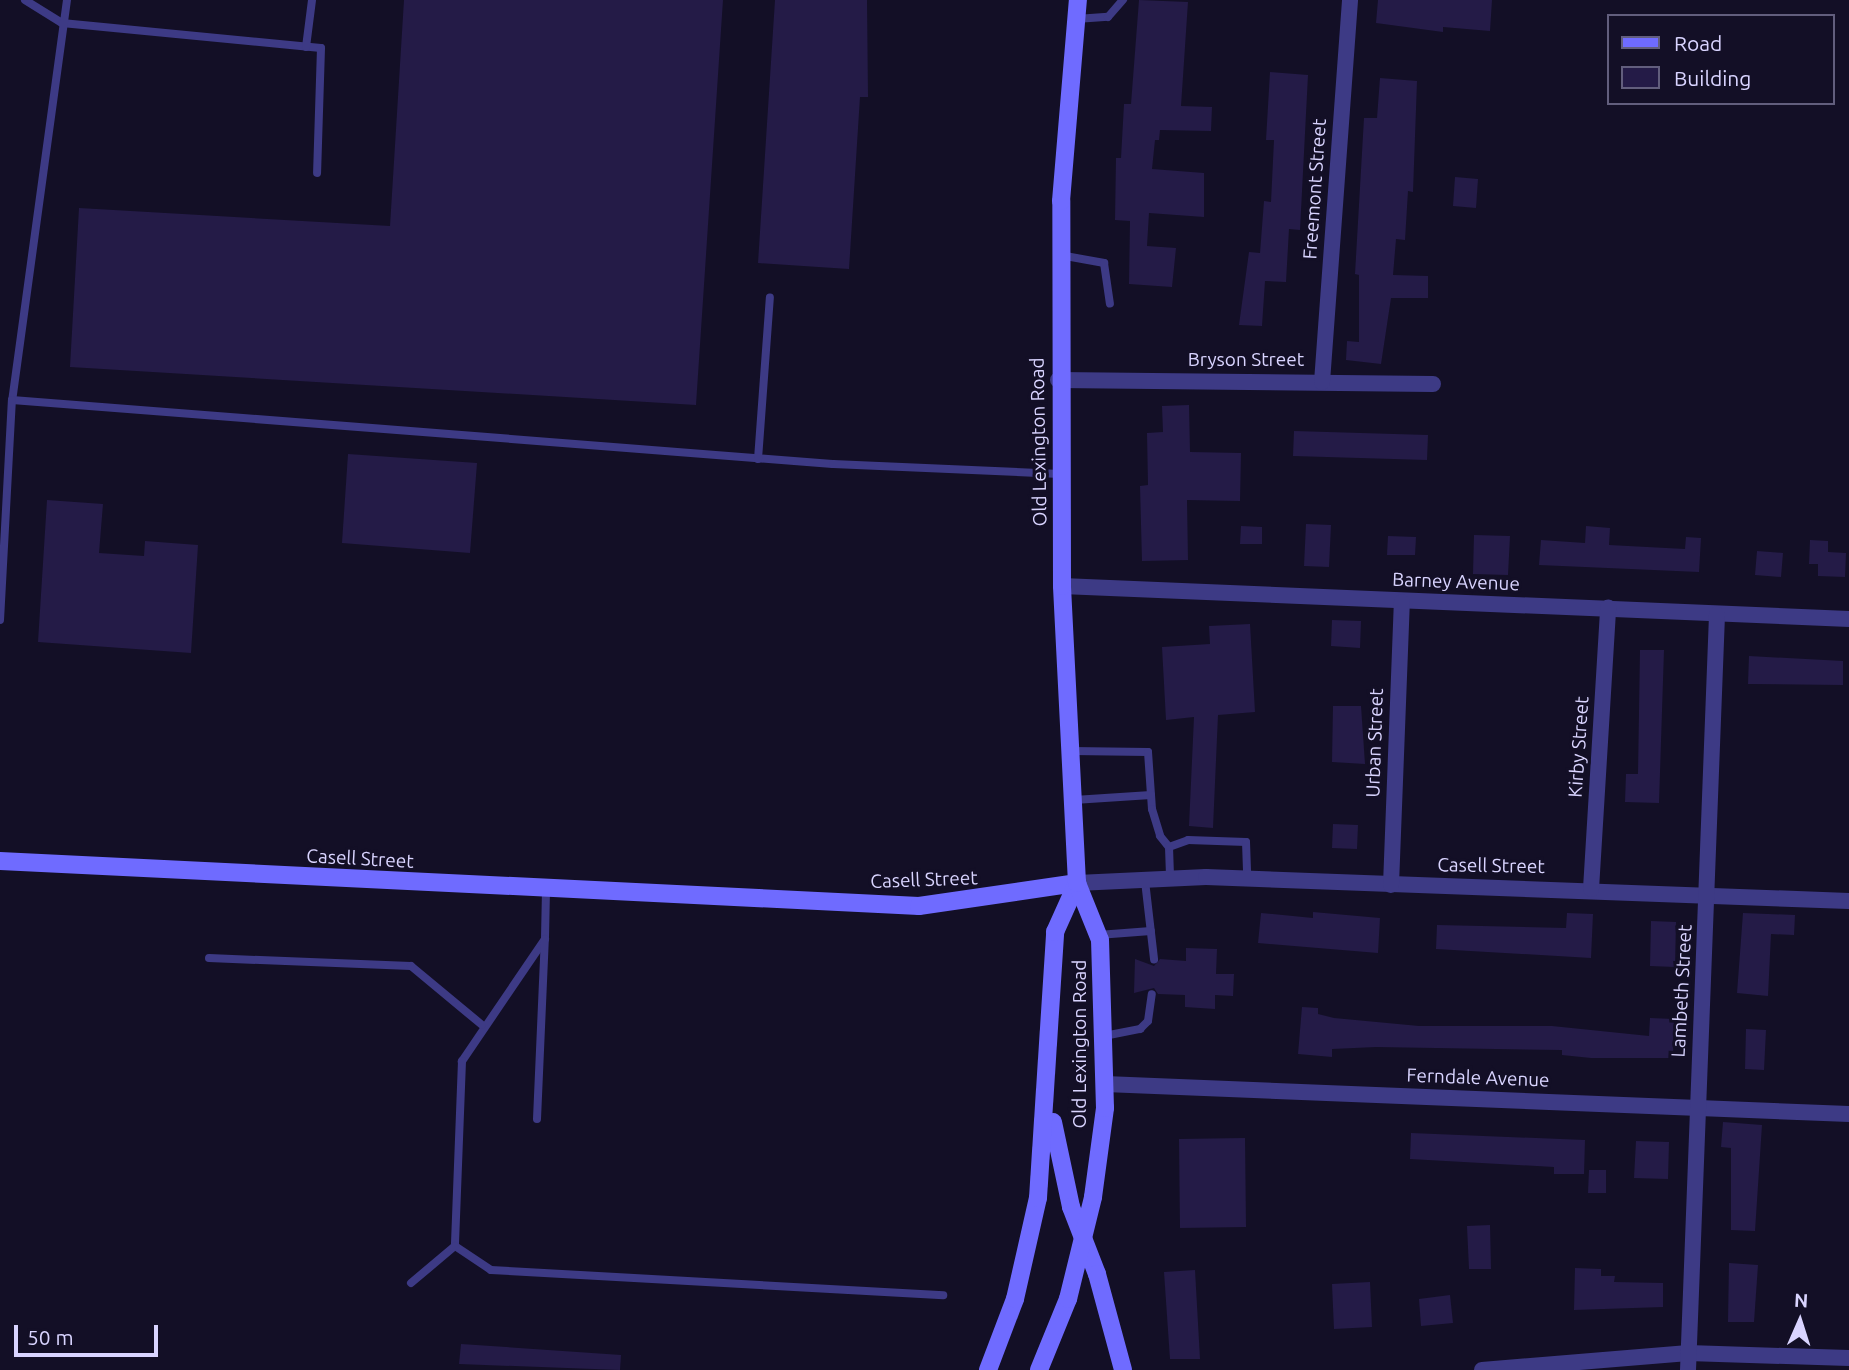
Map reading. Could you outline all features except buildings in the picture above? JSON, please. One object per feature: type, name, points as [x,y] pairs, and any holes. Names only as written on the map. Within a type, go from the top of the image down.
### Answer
[{"type":"main road","name":"Old Lexington Road","points":[[1078,0],[1060,255],[1058,380],[1062,586],[1077,883],[1098,935],[1104,1036],[1105,1084],[1084,1233],[1122,1370]]},
{"type":"main road","name":"Casell Street","points":[[0,861],[546,890],[919,906],[1077,883]]},
{"type":"main road","name":"Old Lexington Road","points":[[1048,1079],[1055,932],[1077,883]]},
{"type":"main road","points":[[1040,1370],[1068,1299],[1084,1233],[1056,1153],[1048,1079]]},
{"type":"main road","points":[[988,1370],[1028,1249],[1048,1079]]},
{"type":"street","name":"Freemont Street","points":[[1322,382],[1350,0]]},
{"type":"street","name":"Bryson Street","points":[[1058,380],[1433,384]]},
{"type":"street","name":"Barney Avenue","points":[[1062,586],[1849,619]]},
{"type":"street","name":"Urban Street","points":[[1391,885],[1402,602]]},
{"type":"street","name":"Kirby Street","points":[[1591,889],[1608,608]]},
{"type":"street","name":"Lambeth Street","points":[[1688,1370],[1717,615]]},
{"type":"street","name":"Casell Street","points":[[1077,883],[1247,879],[1591,889],[1849,901]]},
{"type":"street","name":"Ferndale Avenue","points":[[1105,1084],[1849,1114]]},
{"type":"street","points":[[1482,1370],[1688,1353],[1849,1358]]},
{"type":"lane","points":[[25,0],[62,23],[321,48],[317,173]]},
{"type":"lane","points":[[0,620],[12,400],[67,0]]},
{"type":"lane","points":[[306,47],[312,0]]},
{"type":"lane","points":[[1076,19],[1108,17],[1123,0]]},
{"type":"lane","points":[[1060,255],[1104,263],[1110,304]]},
{"type":"lane","points":[[758,459],[770,297]]},
{"type":"lane","points":[[12,400],[758,459],[1060,474]]},
{"type":"lane","points":[[1072,751],[1148,752],[1151,795],[1160,836],[1169,847],[1170,879]]},
{"type":"lane","points":[[1074,800],[1151,795]]},
{"type":"lane","points":[[1169,847],[1188,840],[1246,842],[1247,879]]},
{"type":"lane","points":[[1145,881],[1154,959]]},
{"type":"lane","points":[[537,1119],[546,890]]},
{"type":"lane","points":[[1098,935],[1151,931]]},
{"type":"lane","points":[[411,1283],[456,1246],[462,1061],[482,1025],[545,939]]},
{"type":"lane","points":[[209,958],[411,965],[482,1025]]},
{"type":"lane","points":[[1104,1036],[1140,1029],[1148,1021],[1152,993]]},
{"type":"lane","points":[[456,1246],[491,1269],[943,1296]]}]
